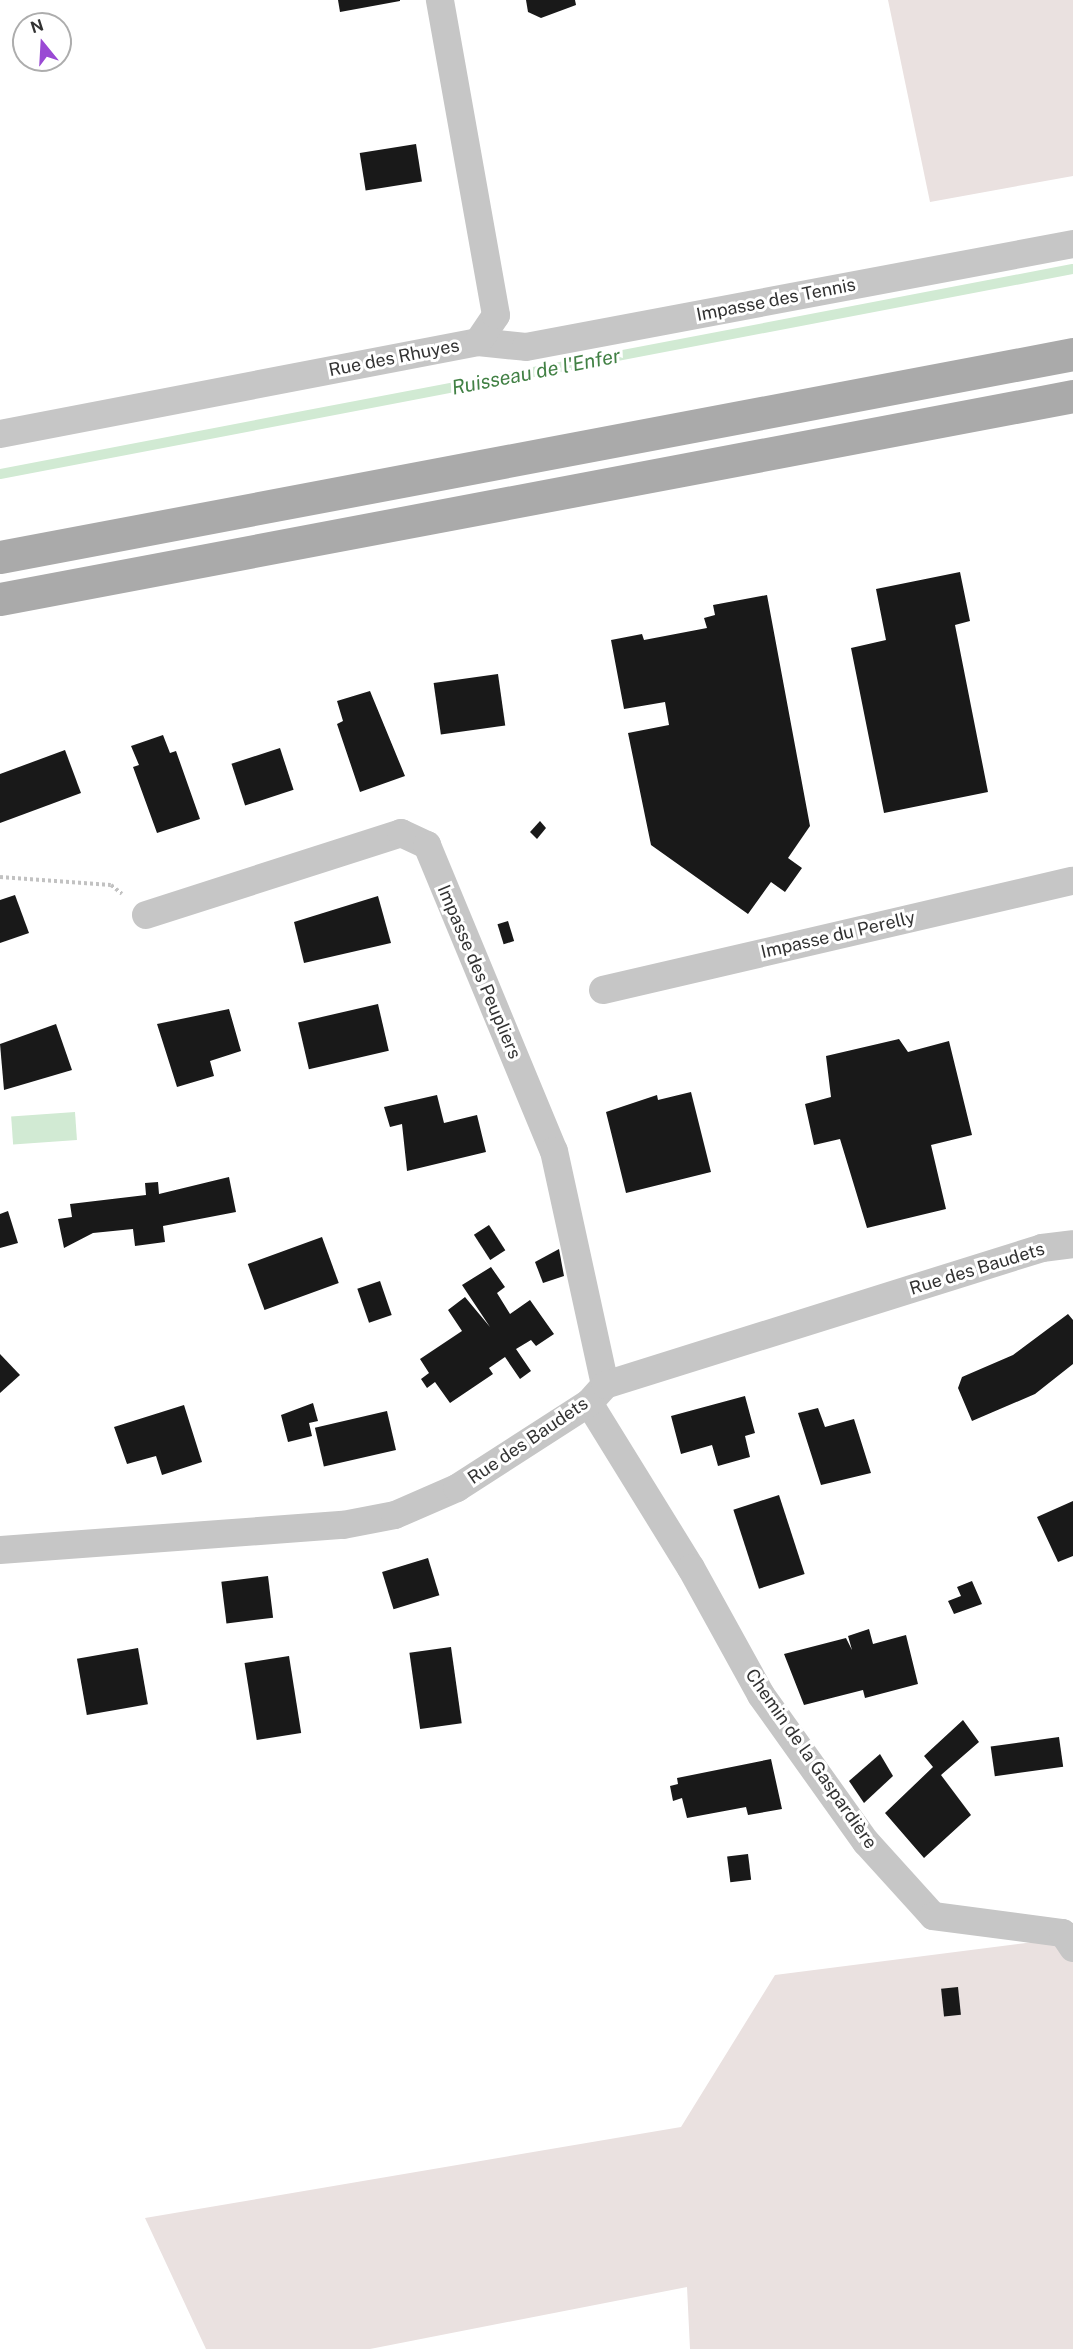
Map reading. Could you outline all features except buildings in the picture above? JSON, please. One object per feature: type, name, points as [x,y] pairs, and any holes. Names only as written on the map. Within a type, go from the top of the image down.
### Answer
[{"type":"main road","points":[[0,557],[1073,354]]},
{"type":"main road","points":[[0,599],[1073,396]]},
{"type":"street","name":"Rue des Rhuyes","points":[[0,434],[478,342],[496,315],[440,0]]},
{"type":"street","name":"Impasse des Tennis","points":[[478,342],[526,347],[1073,244]]},
{"type":"street","name":"Impasse des Peupliers","points":[[146,915],[401,833],[426,845],[554,1151],[597,1394]]},
{"type":"street","name":"Impasse du Perelly","points":[[603,990],[1073,881]]},
{"type":"street","name":"Rue des Baudets","points":[[0,1550],[343,1525],[395,1515],[457,1488],[597,1394],[1042,1248],[1073,1244]]},
{"type":"street","name":"Chemin de la Gaspardière","points":[[597,1394],[761,1695],[866,1842],[933,1916],[1063,1934],[1073,1948]]},
{"type":"path","points":[[0,877],[111,885],[146,915]]},
{"type":"shaded area","points":[[888,0],[1073,0],[1073,176],[930,202]]},
{"type":"shaded area","points":[[75,1112],[77,1140],[13,1144],[11,1116]]},
{"type":"shaded area","points":[[1073,1937],[1073,2349],[690,2349],[687,2287],[370,2349],[206,2349],[145,2218],[681,2127],[775,1975]]},
{"type":"waterway","name":"Ruisseau de l'Enfer","points":[[0,474],[1073,269]]}]
